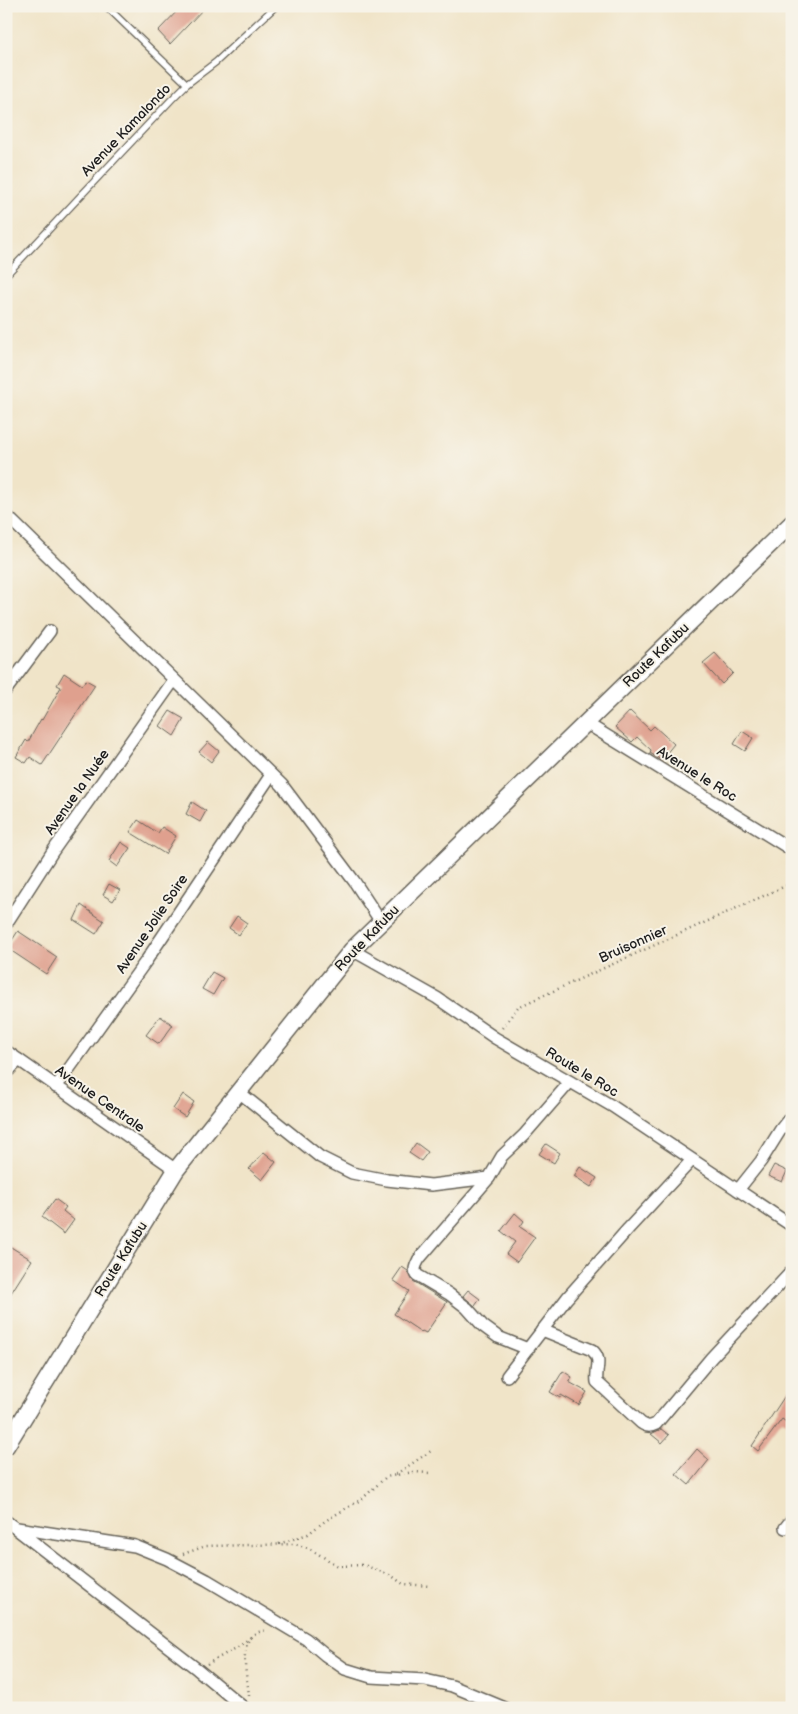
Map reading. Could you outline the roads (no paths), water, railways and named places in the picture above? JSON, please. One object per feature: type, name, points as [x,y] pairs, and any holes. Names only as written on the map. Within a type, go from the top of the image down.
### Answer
[{"type":"main road","name":"Route Kafubu","points":[[6,1446],[176,1170],[352,950],[792,523]]},
{"type":"street","points":[[6,515],[282,785],[354,881],[382,922]]},
{"type":"street","points":[[6,690],[50,631]]},
{"type":"street","name":"Avenue la Nuée","points":[[6,924],[54,851],[174,680]]},
{"type":"street","name":"Avenue le Roc","points":[[586,723],[792,850]]},
{"type":"street","name":"Avenue Jolie Soire","points":[[56,1087],[146,960],[271,775]]},
{"type":"street","name":"Route le Roc","points":[[352,950],[436,998],[495,1038],[612,1106],[792,1226]]},
{"type":"street","name":"Avenue Centrale","points":[[6,1051],[176,1170]]},
{"type":"street","points":[[6,1073],[19,1060]]},
{"type":"street","points":[[528,1349],[498,1337],[483,1326],[467,1308],[449,1294],[417,1275],[414,1267],[489,1178],[502,1156],[524,1135],[570,1082]]},
{"type":"street","points":[[239,1092],[320,1156],[352,1173],[388,1180],[431,1184],[489,1178]]},
{"type":"street","points":[[738,1190],[792,1115]]},
{"type":"street","points":[[507,1376],[567,1298],[692,1160]]},
{"type":"street","points":[[542,1330],[592,1350],[597,1354],[599,1360],[596,1376],[597,1382],[641,1423],[646,1427],[650,1427],[656,1424],[711,1358],[792,1271]]},
{"type":"street","points":[[6,1521],[197,1669],[246,1703]]},
{"type":"street","points":[[16,1528],[135,1546],[167,1559],[207,1580],[306,1639],[345,1669],[371,1677],[426,1680],[452,1686],[505,1708]]},
{"type":"lane","name":"Avenue Kamalondo","points":[[6,275],[187,84],[106,6]]},
{"type":"lane","points":[[187,84],[216,62],[276,6]]}]
